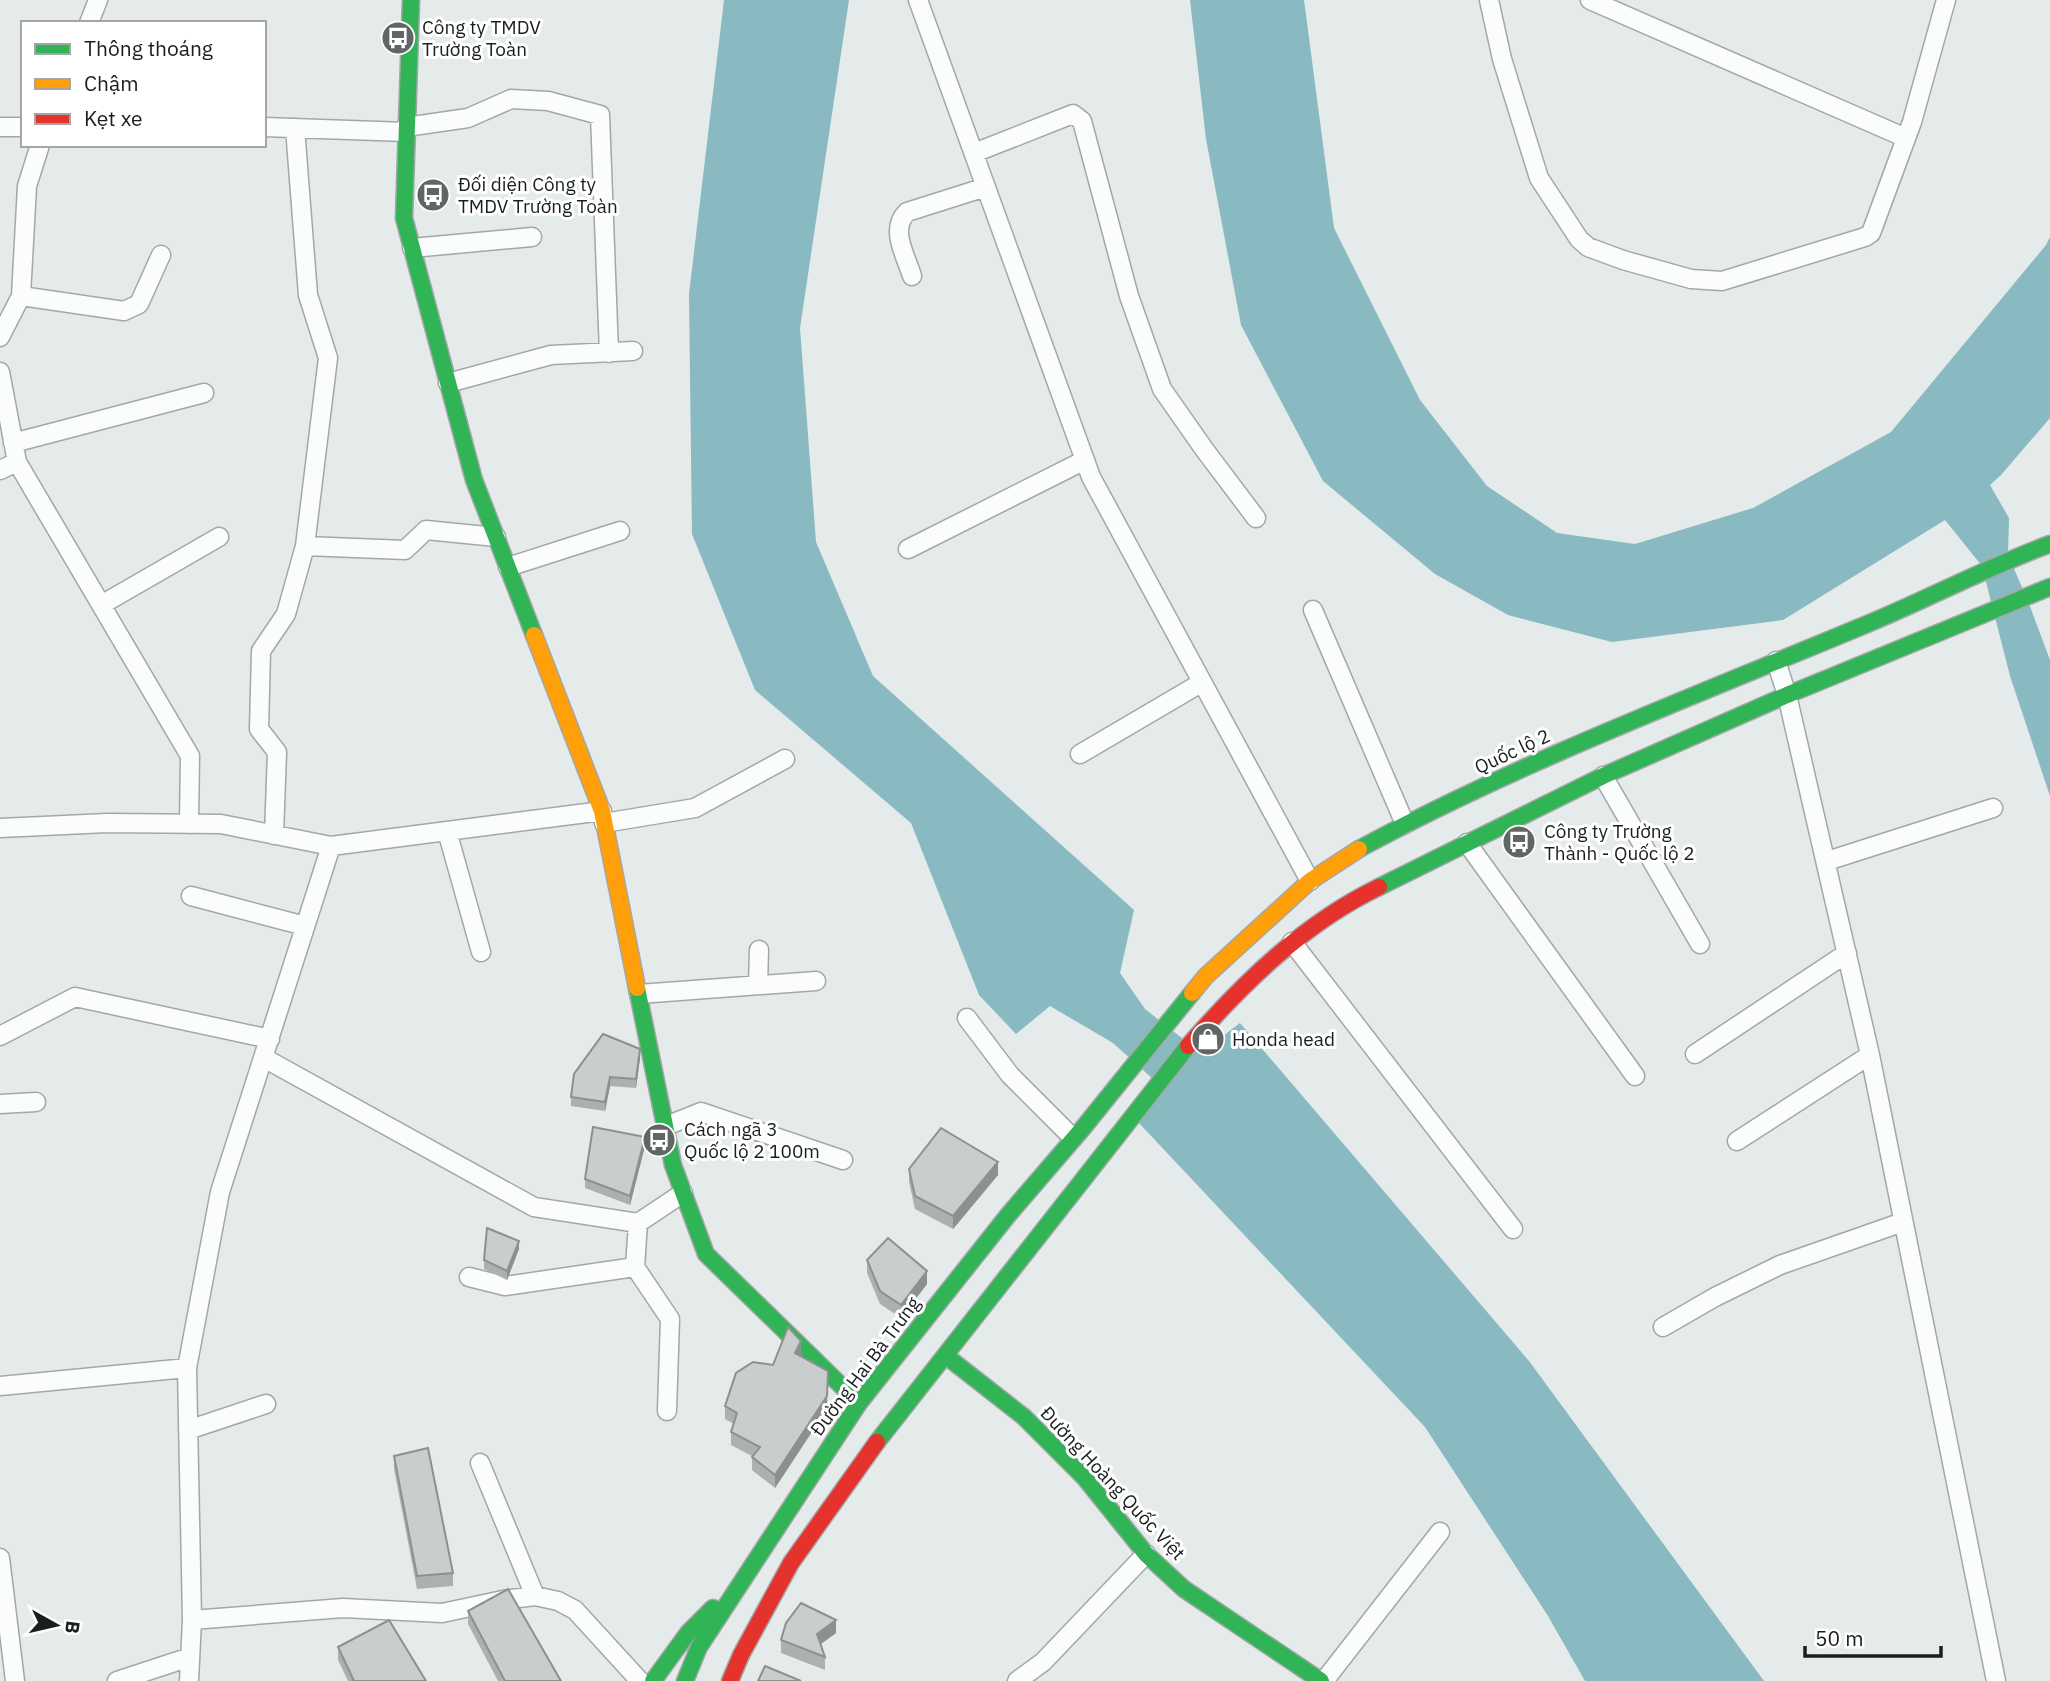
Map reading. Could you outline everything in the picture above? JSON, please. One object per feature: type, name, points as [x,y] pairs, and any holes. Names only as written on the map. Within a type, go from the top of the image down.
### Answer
[{"type":"main road","points":[[411,0],[404,218],[474,480],[603,817],[673,1165],[706,1254],[859,1402]]},
{"type":"main road","name":"Quốc lộ 2","points":[[1078,1133],[1206,976],[1310,881],[1353,852],[1405,824],[1644,714],[1863,626],[2050,544]]},
{"type":"main road","points":[[730,1681],[741,1655],[791,1563],[884,1432],[1183,1051],[1232,996],[1292,942],[1352,900],[1603,776],[1787,695],[2050,586]]},
{"type":"main road","name":"Đường Hai Bà Trưng","points":[[685,1681],[699,1647],[859,1402],[1009,1214],[1078,1133]]},
{"type":"main road","name":"Đường Hoàng Quốc Việt","points":[[946,1356],[1024,1417],[1084,1476],[1146,1554],[1184,1589],[1322,1681]]},
{"type":"main road","points":[[653,1681],[688,1633],[752,1569]]},
{"type":"street","points":[[90,21],[98,0]]},
{"type":"street","points":[[918,0],[1091,477],[1310,881]]},
{"type":"street","points":[[1489,0],[1502,59],[1539,178],[1579,239],[1588,247],[1623,260],[1691,279],[1722,281],[1865,237],[1875,227],[1931,60],[1946,0]]},
{"type":"street","points":[[1590,0],[1906,138]]},
{"type":"street","points":[[266,127],[406,130],[468,118],[511,99],[548,101],[600,115],[609,353]]},
{"type":"street","points":[[974,152],[1073,114],[1082,121],[1129,296],[1162,389],[1256,518]]},
{"type":"street","points":[[0,127],[21,127]]},
{"type":"street","points":[[274,835],[277,752],[259,729],[261,651],[286,614],[304,546],[328,358],[308,295],[295,128]]},
{"type":"street","points":[[0,337],[20,296],[27,186],[39,147]]},
{"type":"street","points":[[912,276],[898,232],[901,217],[907,212],[986,187]]},
{"type":"street","points":[[412,248],[532,237]]},
{"type":"street","points":[[20,296],[124,311],[139,304],[161,255]]},
{"type":"street","points":[[448,383],[551,355],[633,351]]},
{"type":"street","points":[[0,372],[17,462],[190,756],[188,824]]},
{"type":"street","points":[[13,443],[204,393]]},
{"type":"street","points":[[908,549],[1085,460]]},
{"type":"street","points":[[0,470],[17,462]]},
{"type":"street","points":[[304,546],[405,550],[426,530],[496,537]]},
{"type":"street","points":[[508,567],[620,531]]},
{"type":"street","points":[[101,605],[219,537]]},
{"type":"street","points":[[1312,610],[1405,824]]},
{"type":"street","points":[[1776,661],[1787,695],[1827,861],[1870,1055],[1996,1681]]},
{"type":"street","points":[[1080,754],[1201,683]]},
{"type":"street","points":[[0,828],[107,823],[220,824],[331,846],[447,831],[695,808],[785,759]]},
{"type":"street","points":[[1603,776],[1700,944]]},
{"type":"street","points":[[1827,861],[1993,808]]},
{"type":"street","points":[[447,831],[481,952]]},
{"type":"street","points":[[1467,843],[1634,1076]]},
{"type":"street","points":[[189,1681],[191,1620],[187,1368],[220,1192],[331,846]]},
{"type":"street","points":[[191,896],[306,926]]},
{"type":"street","points":[[1292,942],[1513,1229]]},
{"type":"street","points":[[758,985],[759,950]]},
{"type":"street","points":[[1695,1054],[1847,953]]},
{"type":"street","points":[[639,994],[816,981]]},
{"type":"street","points":[[0,1036],[75,997],[270,1040]]},
{"type":"street","points":[[967,1018],[1010,1075],[1078,1133]]},
{"type":"street","points":[[1737,1141],[1870,1055]]},
{"type":"street","points":[[264,1058],[534,1207],[638,1223],[683,1193]]},
{"type":"street","points":[[0,1104],[36,1102]]},
{"type":"street","points":[[666,1126],[701,1112],[843,1160]]},
{"type":"street","points":[[1662,1327],[1780,1265],[1903,1222]]},
{"type":"street","points":[[638,1223],[635,1267],[670,1319],[667,1411]]},
{"type":"street","points":[[469,1277],[505,1286],[635,1267]]},
{"type":"street","points":[[0,1386],[187,1368]]},
{"type":"street","points":[[188,1430],[266,1404]]},
{"type":"street","points":[[480,1463],[535,1596]]},
{"type":"street","points":[[1322,1681],[1440,1532]]},
{"type":"street","points":[[1017,1681],[1042,1662],[1146,1554]]},
{"type":"street","points":[[0,1558],[15,1681]]},
{"type":"street","points":[[191,1620],[344,1608],[442,1613],[535,1596],[558,1601],[575,1610],[640,1681]]},
{"type":"street","points":[[117,1681],[190,1657]]},
{"type":"water","points":[[724,0],[849,0],[800,328],[816,542],[873,676],[1134,910],[1120,973],[1145,1009],[1201,1053],[1240,1023],[1529,1361],[1764,1681],[1585,1681],[1548,1616],[1425,1427],[1138,1122],[1164,1089],[1113,1043],[1050,1006],[1016,1034],[979,995],[911,823],[755,690],[692,534],[689,294]]},
{"type":"water","points":[[1190,0],[1304,0],[1334,228],[1420,400],[1487,486],[1557,533],[1635,544],[1753,508],[1891,432],[2050,237],[2050,418],[1990,485],[2009,518],[2008,555],[2050,660],[2050,796],[2010,676],[1982,566],[1945,520],[1783,620],[1612,642],[1508,615],[1435,574],[1323,481],[1241,325],[1206,139]]},
{"type":"building","points":[[603,1034],[640,1049],[636,1079],[610,1077],[605,1102],[571,1097],[574,1074]]},
{"type":"building","points":[[593,1127],[645,1137],[630,1196],[585,1179]]},
{"type":"building","points":[[941,1128],[998,1162],[953,1216],[915,1196],[909,1169]]},
{"type":"building","points":[[487,1228],[519,1241],[507,1271],[484,1260]]},
{"type":"building","points":[[888,1238],[927,1271],[901,1305],[880,1291],[867,1260]]},
{"type":"building","points":[[788,1327],[801,1341],[795,1353],[828,1371],[827,1396],[775,1475],[752,1457],[760,1447],[731,1432],[737,1413],[725,1406],[736,1373],[753,1362],[773,1365]]},
{"type":"building","points":[[428,1448],[453,1573],[417,1576],[394,1456]]},
{"type":"building","points":[[508,1589],[561,1681],[505,1681],[468,1611]]},
{"type":"building","points":[[801,1603],[836,1620],[817,1634],[825,1657],[781,1640],[786,1623]]},
{"type":"building","points":[[389,1620],[426,1681],[354,1681],[338,1647]]},
{"type":"building","points":[[765,1666],[801,1681],[758,1681]]},
{"type":"traffic: fast","points":[[411,0],[404,218],[474,480],[534,635]]},
{"type":"traffic: fast","points":[[1359,849],[1544,759],[1884,617],[2050,544]]},
{"type":"traffic: fast","points":[[1379,887],[1603,776],[1787,695],[2050,587]]},
{"type":"traffic: fast","points":[[637,988],[673,1165],[706,1254],[859,1403]]},
{"type":"traffic: fast","points":[[685,1681],[699,1647],[859,1403],[1009,1214],[1083,1128],[1192,993]]},
{"type":"traffic: fast","points":[[877,1442],[1188,1046]]},
{"type":"traffic: fast","points":[[946,1356],[1024,1417],[1084,1477],[1146,1554],[1184,1589],[1321,1681]]},
{"type":"traffic: fast","points":[[653,1681],[688,1633],[713,1608]]},
{"type":"traffic: slow","points":[[534,635],[602,811],[637,988]]},
{"type":"traffic: slow","points":[[1192,993],[1206,976],[1310,881],[1359,849]]},
{"type":"traffic: jam","points":[[1188,1046],[1230,1000],[1300,937],[1351,902],[1379,887]]},
{"type":"traffic: jam","points":[[730,1681],[741,1655],[791,1563],[877,1442]]},
{"type":"place","name":"Công ty TMDV Trường Toàn","points":[[398,38]]},
{"type":"place","name":"Đối diện Công ty TMDV Trường Toàn","points":[[433,195]]},
{"type":"place","name":"Công ty Trường Thành - Quốc lộ 2","points":[[1519,842]]},
{"type":"place","name":"Honda head","points":[[1208,1039]]},
{"type":"place","name":"Cách ngã 3 Quốc lộ 2 100m","points":[[659,1140]]}]
